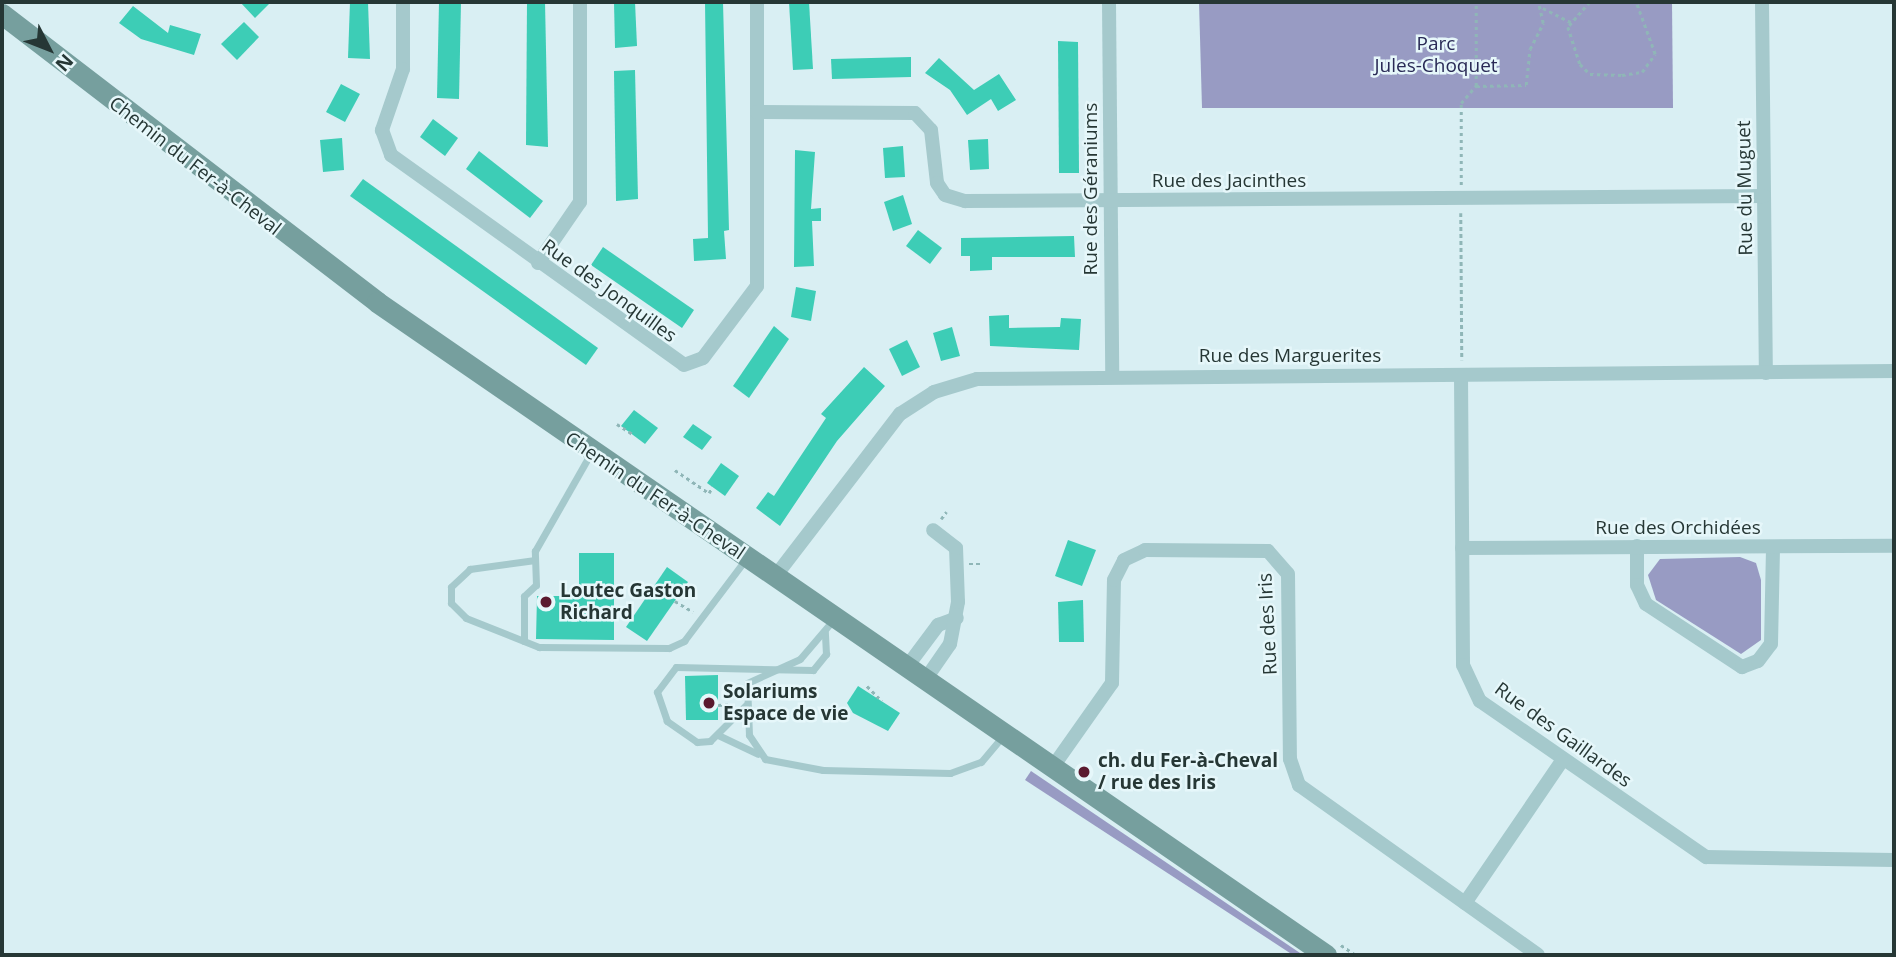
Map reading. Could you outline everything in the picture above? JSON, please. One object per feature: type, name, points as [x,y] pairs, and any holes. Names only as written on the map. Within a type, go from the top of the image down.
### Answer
[{"type":"street","name":"Rue des Jonquilles","points":[[403,2],[403,63],[382,130],[385,148],[668,359],[684,365],[703,358],[757,286],[757,2]]},
{"type":"street","points":[[538,263],[580,202],[580,2]]},
{"type":"street","name":"Rue des Géraniums","points":[[1109,2],[1112,376]]},
{"type":"street","name":"Rue du Muguet","points":[[1762,2],[1766,373]]},
{"type":"street","name":"Chemin du Fer-à-Cheval","points":[[2,14],[288,238],[746,558],[830,625],[925,680],[1326,955]]},
{"type":"street","name":"Rue des Jacinthes","points":[[757,112],[911,111],[929,125],[935,176],[950,197],[1111,202],[1764,196]]},
{"type":"street","name":"Rue des Marguerites","points":[[774,578],[884,431],[922,399],[978,379],[1462,369],[1766,373],[1894,371]]},
{"type":"street","name":"Rue des Gaillardes","points":[[1462,369],[1462,548],[1466,679],[1488,709],[1711,859],[1894,860]]},
{"type":"street","points":[[925,680],[950,644],[957,618],[956,550],[933,530]]},
{"type":"street","points":[[1637,546],[1637,586],[1646,604],[1742,667],[1758,661],[1771,644],[1773,547]]},
{"type":"street","name":"Rue des Orchidées","points":[[1462,548],[1894,546]]},
{"type":"street","name":"Rue des Iris","points":[[1052,768],[1112,682],[1114,580],[1124,560],[1145,550],[1268,551],[1288,575],[1296,779],[1308,796],[1538,955]]},
{"type":"street","points":[[906,668],[937,625],[957,618]]},
{"type":"street","points":[[1465,903],[1562,761]]},
{"type":"lane","points":[[524,641],[524,596],[536,585],[536,560],[591,452]]},
{"type":"lane","points":[[536,560],[470,569],[449,595],[466,618],[524,641],[558,649],[669,648],[702,618],[746,558]]},
{"type":"lane","points":[[747,704],[718,735],[697,742],[667,721],[657,701],[670,670],[813,670],[826,654],[830,625]]},
{"type":"lane","points":[[759,754],[749,736],[747,683],[808,653],[830,625]]},
{"type":"lane","points":[[718,735],[783,766],[950,772],[981,762],[1004,734]]},
{"type":"path","points":[[1476,2],[1476,86]]},
{"type":"path","points":[[1538,2],[1542,7],[1571,22]]},
{"type":"path","points":[[1590,2],[1571,22],[1568,33],[1586,71],[1635,75],[1652,62],[1656,45],[1636,2]]},
{"type":"path","points":[[1461,187],[1461,98],[1476,86],[1527,85],[1542,7]]},
{"type":"path","points":[[1461,209],[1462,369]]},
{"type":"path","points":[[617,424],[634,435]]},
{"type":"path","points":[[675,470],[709,493],[712,487]]},
{"type":"path","points":[[675,601],[702,618]]},
{"type":"path","points":[[867,686],[882,701]]},
{"type":"path","points":[[718,705],[725,704]]},
{"type":"green space","name":"Parc Jules-Choquet","points":[[1199,2],[1672,2],[1673,108],[1202,108]]},
{"type":"green space","points":[[1740,557],[1756,563],[1761,580],[1761,640],[1741,654],[1656,600],[1648,575],[1660,559]]},
{"type":"green space","points":[[1031,771],[1303,955],[1293,955],[1025,780]]},
{"type":"building","points":[[240,2],[271,2],[255,18]]},
{"type":"building","points":[[350,2],[368,2],[370,59],[348,58]]},
{"type":"building","points":[[439,2],[461,2],[459,99],[437,98]]},
{"type":"building","points":[[527,2],[545,2],[548,147],[526,145]]},
{"type":"building","points":[[614,2],[635,2],[637,46],[615,48]]},
{"type":"building","points":[[705,2],[723,2],[729,230],[724,231],[726,259],[694,261],[693,239],[708,238]]},
{"type":"building","points":[[789,2],[809,2],[813,69],[793,70]]},
{"type":"building","points":[[133,6],[168,33],[170,25],[201,34],[194,55],[141,39],[119,23]]},
{"type":"building","points":[[244,22],[259,37],[237,60],[221,44]]},
{"type":"building","points":[[1058,41],[1078,42],[1079,173],[1059,173]]},
{"type":"building","points":[[911,57],[911,77],[832,79],[831,59]]},
{"type":"building","points":[[939,58],[974,90],[999,74],[1016,100],[998,111],[991,99],[967,115],[950,90],[925,73]]},
{"type":"building","points":[[635,70],[638,199],[616,201],[614,71]]},
{"type":"building","points":[[341,84],[360,94],[345,122],[326,112]]},
{"type":"building","points":[[433,119],[458,138],[445,156],[420,137]]},
{"type":"building","points":[[342,138],[344,170],[323,172],[320,140]]},
{"type":"building","points":[[988,139],[989,169],[970,170],[968,140]]},
{"type":"building","points":[[903,146],[905,177],[885,178],[883,148]]},
{"type":"building","points":[[795,150],[815,152],[811,209],[821,208],[821,221],[812,221],[814,266],[794,267]]},
{"type":"building","points":[[479,151],[543,201],[530,218],[466,169]]},
{"type":"building","points":[[363,179],[598,348],[586,365],[350,196]]},
{"type":"building","points":[[903,195],[912,224],[893,231],[884,202]]},
{"type":"building","points":[[918,230],[942,248],[930,264],[906,246]]},
{"type":"building","points":[[1074,236],[1075,257],[992,257],[992,270],[970,271],[970,256],[961,256],[961,238]]},
{"type":"building","points":[[603,247],[694,310],[682,328],[591,265]]},
{"type":"building","points":[[796,287],[816,291],[811,321],[791,317]]},
{"type":"building","points":[[1009,315],[1009,328],[1060,327],[1061,318],[1081,319],[1079,350],[990,346],[989,316]]},
{"type":"building","points":[[774,326],[789,339],[749,398],[733,386]]},
{"type":"building","points":[[952,327],[960,356],[941,361],[933,333]]},
{"type":"building","points":[[907,340],[920,367],[902,376],[889,349]]},
{"type":"building","points":[[864,367],[885,386],[837,441],[780,526],[756,508],[768,492],[774,496],[826,418],[821,414]]},
{"type":"building","points":[[634,410],[658,428],[645,444],[621,426]]},
{"type":"building","points":[[693,424],[712,437],[702,450],[683,437]]},
{"type":"building","points":[[721,463],[739,476],[725,496],[707,483]]},
{"type":"building","points":[[1068,540],[1096,550],[1082,586],[1055,576]]},
{"type":"building","points":[[579,553],[614,553],[614,640],[536,639],[537,596],[579,596]]},
{"type":"building","points":[[667,567],[688,582],[647,641],[626,627]]},
{"type":"building","points":[[1083,600],[1084,642],[1059,642],[1058,602]]},
{"type":"building","points":[[718,675],[718,720],[686,720],[685,676]]},
{"type":"building","points":[[858,686],[900,713],[888,731],[853,713],[847,703]]},
{"type":"place","name":"Loutec Gaston Richard","points":[[546,602]]},
{"type":"place","name":"Solariums Espace de vie","points":[[709,703]]},
{"type":"place","name":"ch. du Fer-à-Cheval / rue des Iris","points":[[1084,772]]}]
